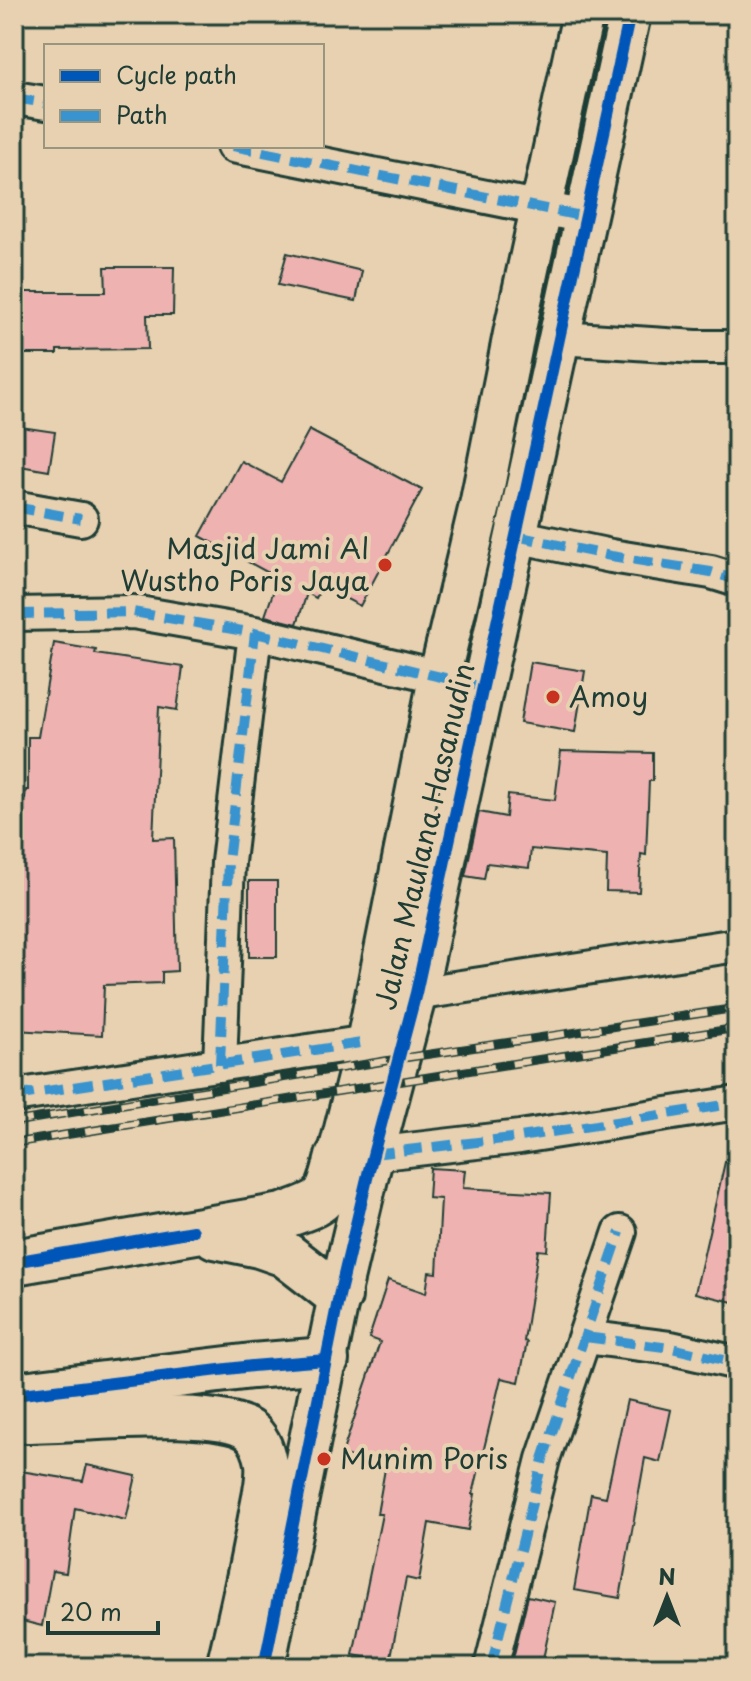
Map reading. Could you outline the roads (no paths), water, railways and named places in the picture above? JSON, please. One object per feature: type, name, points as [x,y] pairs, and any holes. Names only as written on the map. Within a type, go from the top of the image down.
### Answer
[{"type":"main road","points":[[14,1262],[283,1216],[314,1206],[329,1193],[356,1155]]},
{"type":"main road","points":[[193,1231],[259,1245],[285,1254],[339,1296]]},
{"type":"main road","points":[[14,1395],[326,1360]]},
{"type":"street","name":"Jalan Maulana Hasanudin","points":[[264,1667],[339,1296],[367,1042],[439,678],[481,501],[533,206],[583,14]]},
{"type":"street","name":"Jalan Maulana Hasanudin","points":[[356,1155],[416,993],[630,14]]},
{"type":"street","points":[[14,98],[44,103]]},
{"type":"street","points":[[243,148],[586,217]]},
{"type":"street","points":[[560,338],[737,347]]},
{"type":"street","points":[[14,507],[81,519]]},
{"type":"street","points":[[516,536],[611,556],[711,572],[737,580]]},
{"type":"street","points":[[14,614],[133,612],[255,633],[483,687]]},
{"type":"street","points":[[220,1065],[228,862],[255,633]]},
{"type":"street","points":[[376,1000],[737,945]]},
{"type":"street","points":[[14,1096],[367,1042]]},
{"type":"street","points":[[356,1155],[520,1137],[737,1103]]},
{"type":"street","points":[[491,1667],[543,1459],[620,1232]]},
{"type":"street","points":[[585,1337],[671,1348],[737,1363]]},
{"type":"street","points":[[14,1422],[186,1417],[226,1421],[249,1430],[260,1444],[266,1463],[265,1481],[251,1564],[227,1667]]},
{"type":"railway","points":[[14,1122],[397,1059],[737,1008]]},
{"type":"railway","points":[[14,1143],[737,1028]]},
{"type":"place","name":"Masjid Jami Al Wustho Poris Jaya","points":[[385,565]]},
{"type":"place","name":"Amoy","points":[[553,697]]},
{"type":"place","name":"Munim Poris","points":[[324,1459]]}]
